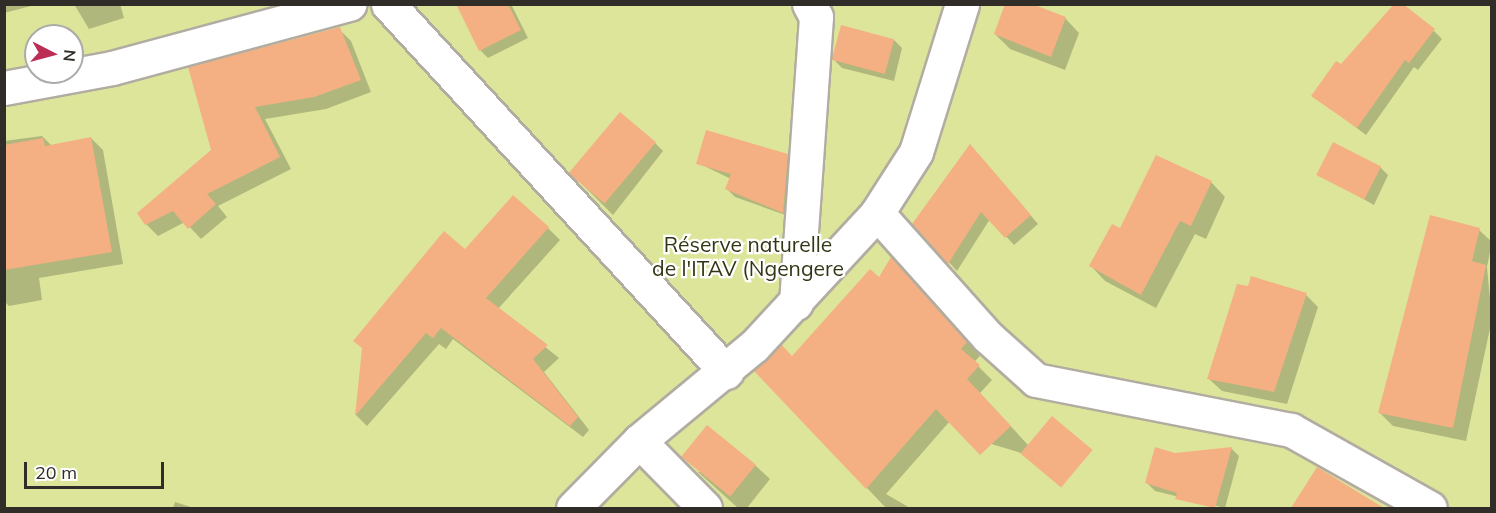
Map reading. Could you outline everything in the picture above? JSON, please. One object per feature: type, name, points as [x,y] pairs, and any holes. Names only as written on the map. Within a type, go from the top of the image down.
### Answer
[{"type":"street","points":[[4,88],[112,68],[350,4]]},
{"type":"street","points":[[388,4],[726,372]]},
{"type":"street","points":[[796,303],[816,17],[809,4]]},
{"type":"street","points":[[573,508],[639,441],[726,372],[796,303],[877,213],[916,152],[962,4]]},
{"type":"street","points":[[877,213],[988,337],[1036,380],[1291,430],[1430,508]]},
{"type":"street","points":[[639,441],[705,508]]},
{"type":"green space","name":"Réserve naturelle de l'ITAV (Ngengere","points":[[5,5],[1491,5],[1491,508],[5,508]]},
{"type":"building","points":[[456,4],[508,4],[521,30],[479,51]]},
{"type":"building","points":[[1005,4],[1032,4],[1066,17],[1051,57],[994,34]]},
{"type":"building","points":[[1394,4],[1403,4],[1435,29],[1409,63],[1405,60],[1357,128],[1311,96],[1336,61],[1341,64]]},
{"type":"building","points":[[841,25],[894,39],[885,74],[832,60]]},
{"type":"building","points":[[340,27],[361,80],[314,97],[255,107],[280,157],[207,194],[216,204],[188,229],[173,211],[145,225],[137,213],[211,150],[188,67]]},
{"type":"building","points":[[620,112],[656,142],[605,203],[569,173]]},
{"type":"building","points":[[706,130],[788,154],[783,213],[725,189],[731,174],[696,164]]},
{"type":"building","points":[[91,137],[112,252],[4,270],[4,145],[43,138],[45,146]]},
{"type":"building","points":[[1333,142],[1381,167],[1364,199],[1316,175]]},
{"type":"building","points":[[970,144],[1031,215],[1005,238],[981,212],[948,264],[912,224]]},
{"type":"building","points":[[1156,155],[1212,181],[1191,226],[1180,221],[1141,295],[1089,266],[1112,224],[1120,228]]},
{"type":"building","points":[[513,195],[549,227],[486,298],[548,345],[533,359],[578,417],[570,426],[441,328],[433,338],[426,333],[355,416],[362,348],[353,341],[444,231],[465,249]]},
{"type":"building","points":[[1430,215],[1480,228],[1472,261],[1486,265],[1453,428],[1378,413]]},
{"type":"building","points":[[891,257],[967,342],[961,349],[980,365],[967,379],[1011,426],[980,455],[936,409],[866,489],[754,371],[781,344],[792,356],[870,269],[879,277]]},
{"type":"building","points":[[1251,276],[1307,293],[1274,392],[1207,379],[1237,284],[1248,286]]},
{"type":"building","points":[[1052,416],[1093,450],[1061,488],[1021,454]]},
{"type":"building","points":[[707,425],[756,465],[730,497],[681,457]]},
{"type":"building","points":[[1155,447],[1175,453],[1232,447],[1215,508],[1175,499],[1177,493],[1145,483]]},
{"type":"building","points":[[1317,467],[1384,508],[1291,508]]}]
